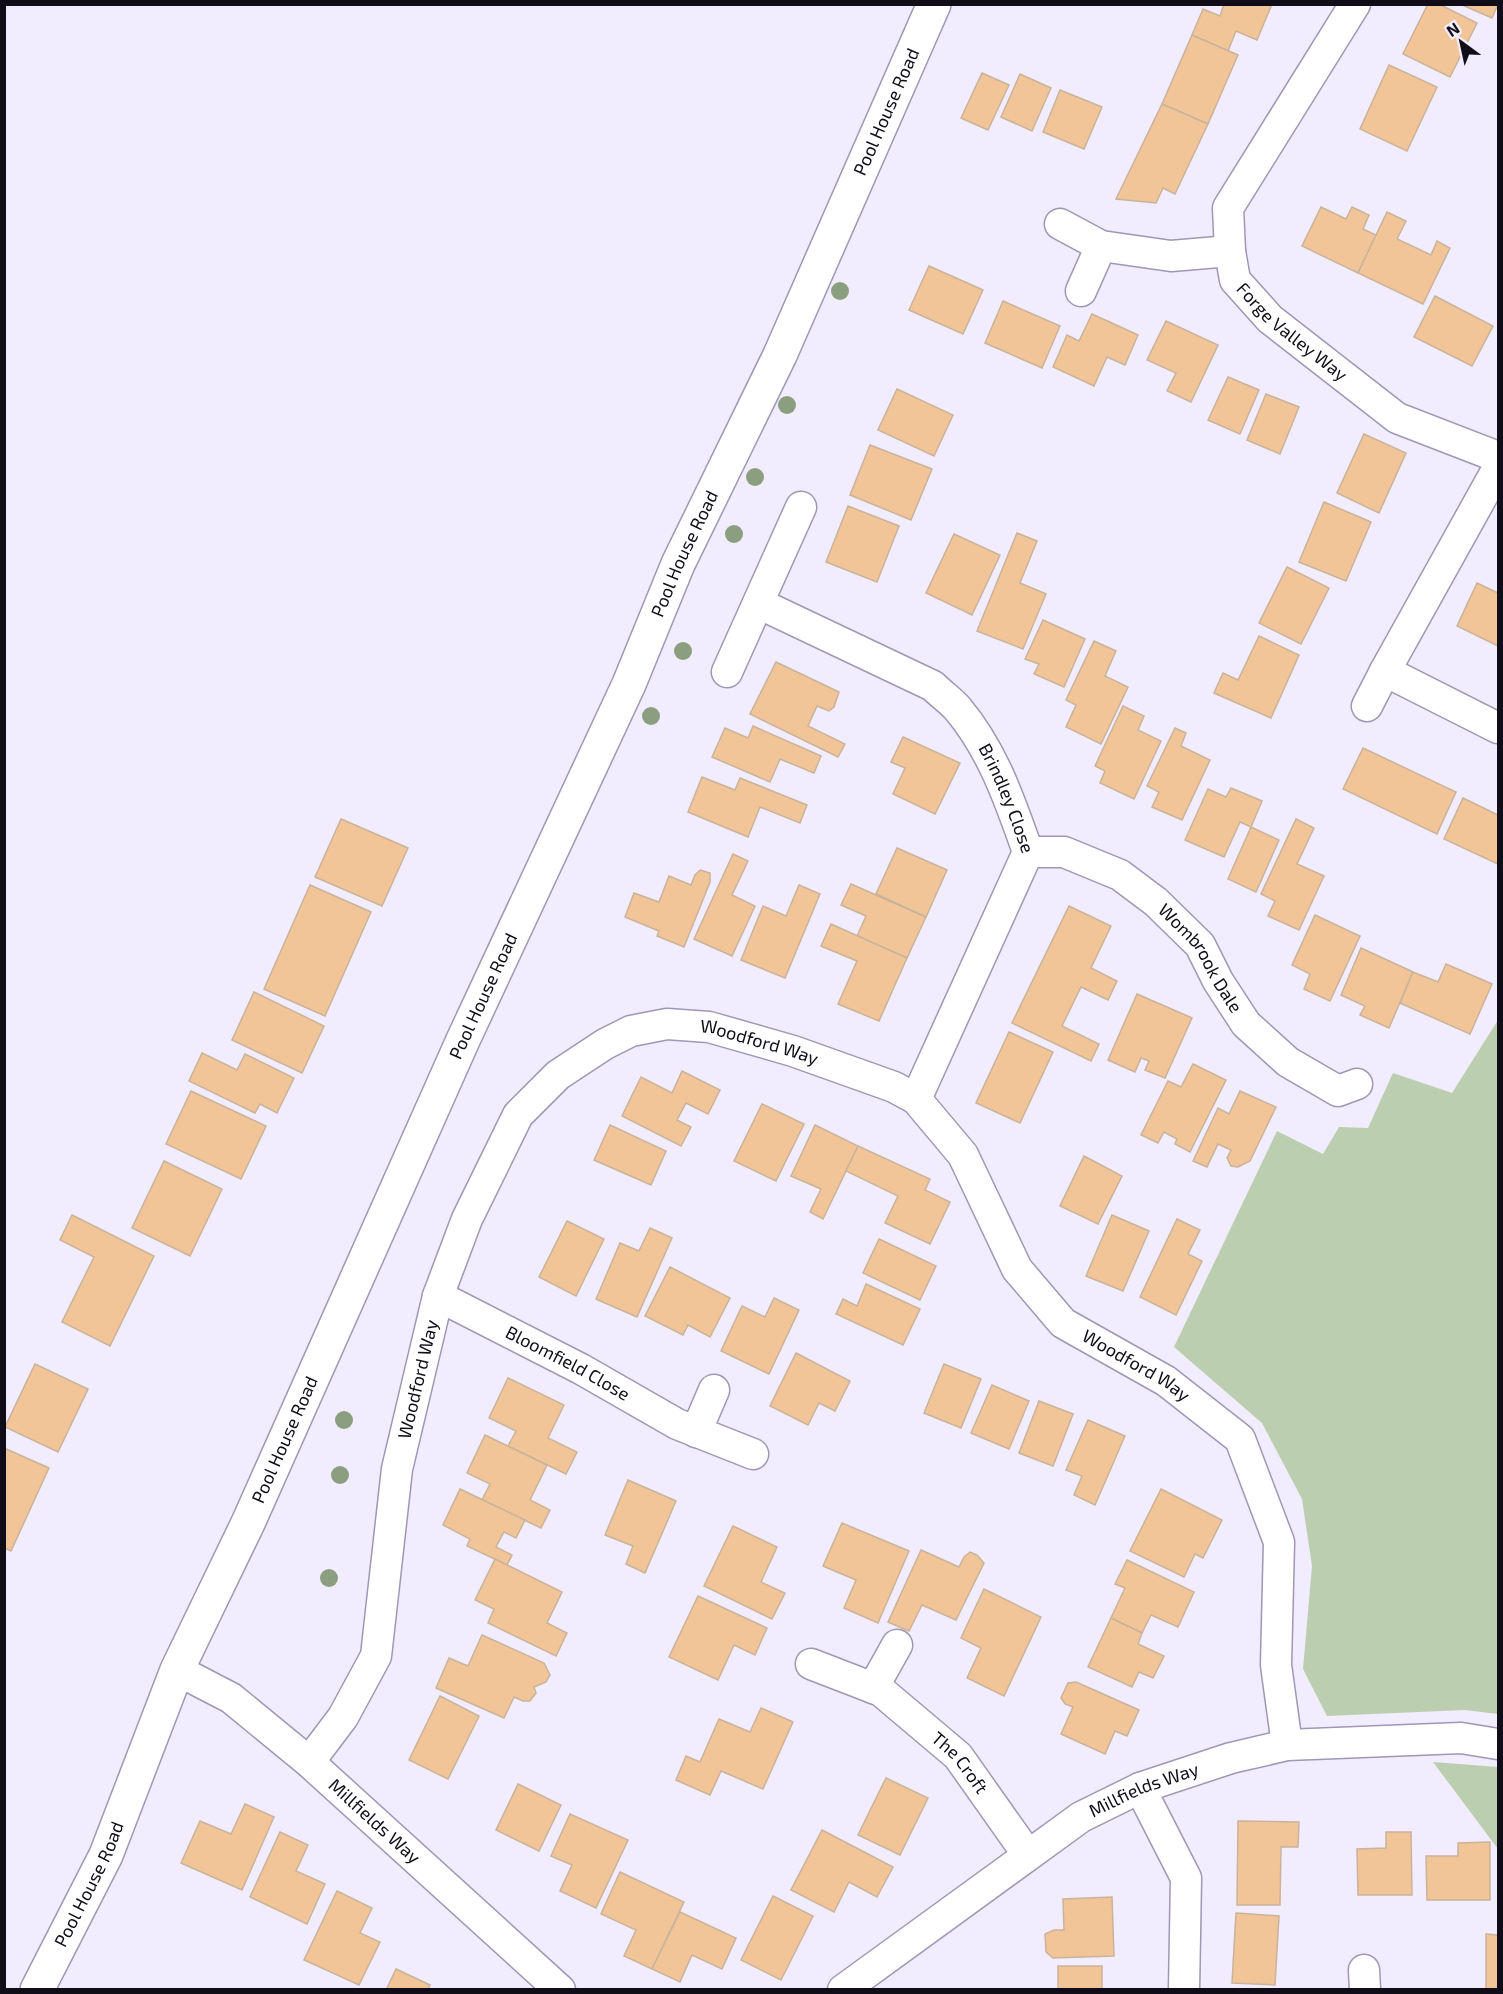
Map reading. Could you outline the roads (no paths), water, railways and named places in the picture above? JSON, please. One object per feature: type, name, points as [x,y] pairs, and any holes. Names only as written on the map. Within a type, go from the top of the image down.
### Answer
[{"type":"street","name":"Pool House Road","points":[[37,1989],[106,1855],[177,1670],[248,1523],[463,1040],[629,684],[678,564],[780,355],[934,4]]},
{"type":"street","name":"Forge Valley Way","points":[[1355,4],[1228,208],[1230,250],[1235,280],[1270,320],[1397,418],[1498,457]]},
{"type":"street","points":[[1060,224],[1101,246],[1171,256],[1230,250]]},
{"type":"street","points":[[1081,291],[1101,246]]},
{"type":"street","points":[[1367,706],[1498,468]]},
{"type":"street","points":[[727,672],[801,507]]},
{"type":"street","name":"Brindley Close","points":[[758,603],[933,687],[957,707],[992,758],[1028,852],[916,1099]]},
{"type":"street","points":[[1385,671],[1498,728]]},
{"type":"street","name":"Wombrook Dale","points":[[1028,852],[1064,852],[1120,875],[1156,902],[1200,945],[1218,981],[1245,1024],[1288,1062],[1338,1091],[1358,1084]]},
{"type":"street","name":"Woodford Way","points":[[309,1762],[343,1717],[375,1656],[397,1469],[438,1296],[467,1219],[518,1115],[558,1075],[604,1044],[631,1031],[667,1024],[709,1027],[793,1051],[894,1087],[916,1099],[963,1155],[1017,1269],[1063,1323],[1166,1382],[1240,1439],[1280,1542],[1276,1665],[1287,1745]]},
{"type":"street","name":"Bloomfield Close","points":[[438,1296],[580,1370],[677,1424],[753,1454]]},
{"type":"street","points":[[696,1432],[714,1390]]},
{"type":"street","points":[[873,1688],[897,1645]]},
{"type":"street","name":"The Croft","points":[[811,1664],[881,1691],[958,1756],[1028,1856]]},
{"type":"street","name":"Millfields Way","points":[[177,1670],[231,1698],[309,1762],[560,1989]]},
{"type":"street","name":"Millfields Way","points":[[843,1989],[1081,1817],[1140,1788],[1231,1758],[1287,1745],[1461,1738],[1498,1744]]},
{"type":"street","points":[[1140,1788],[1186,1878],[1184,1989]]}]
